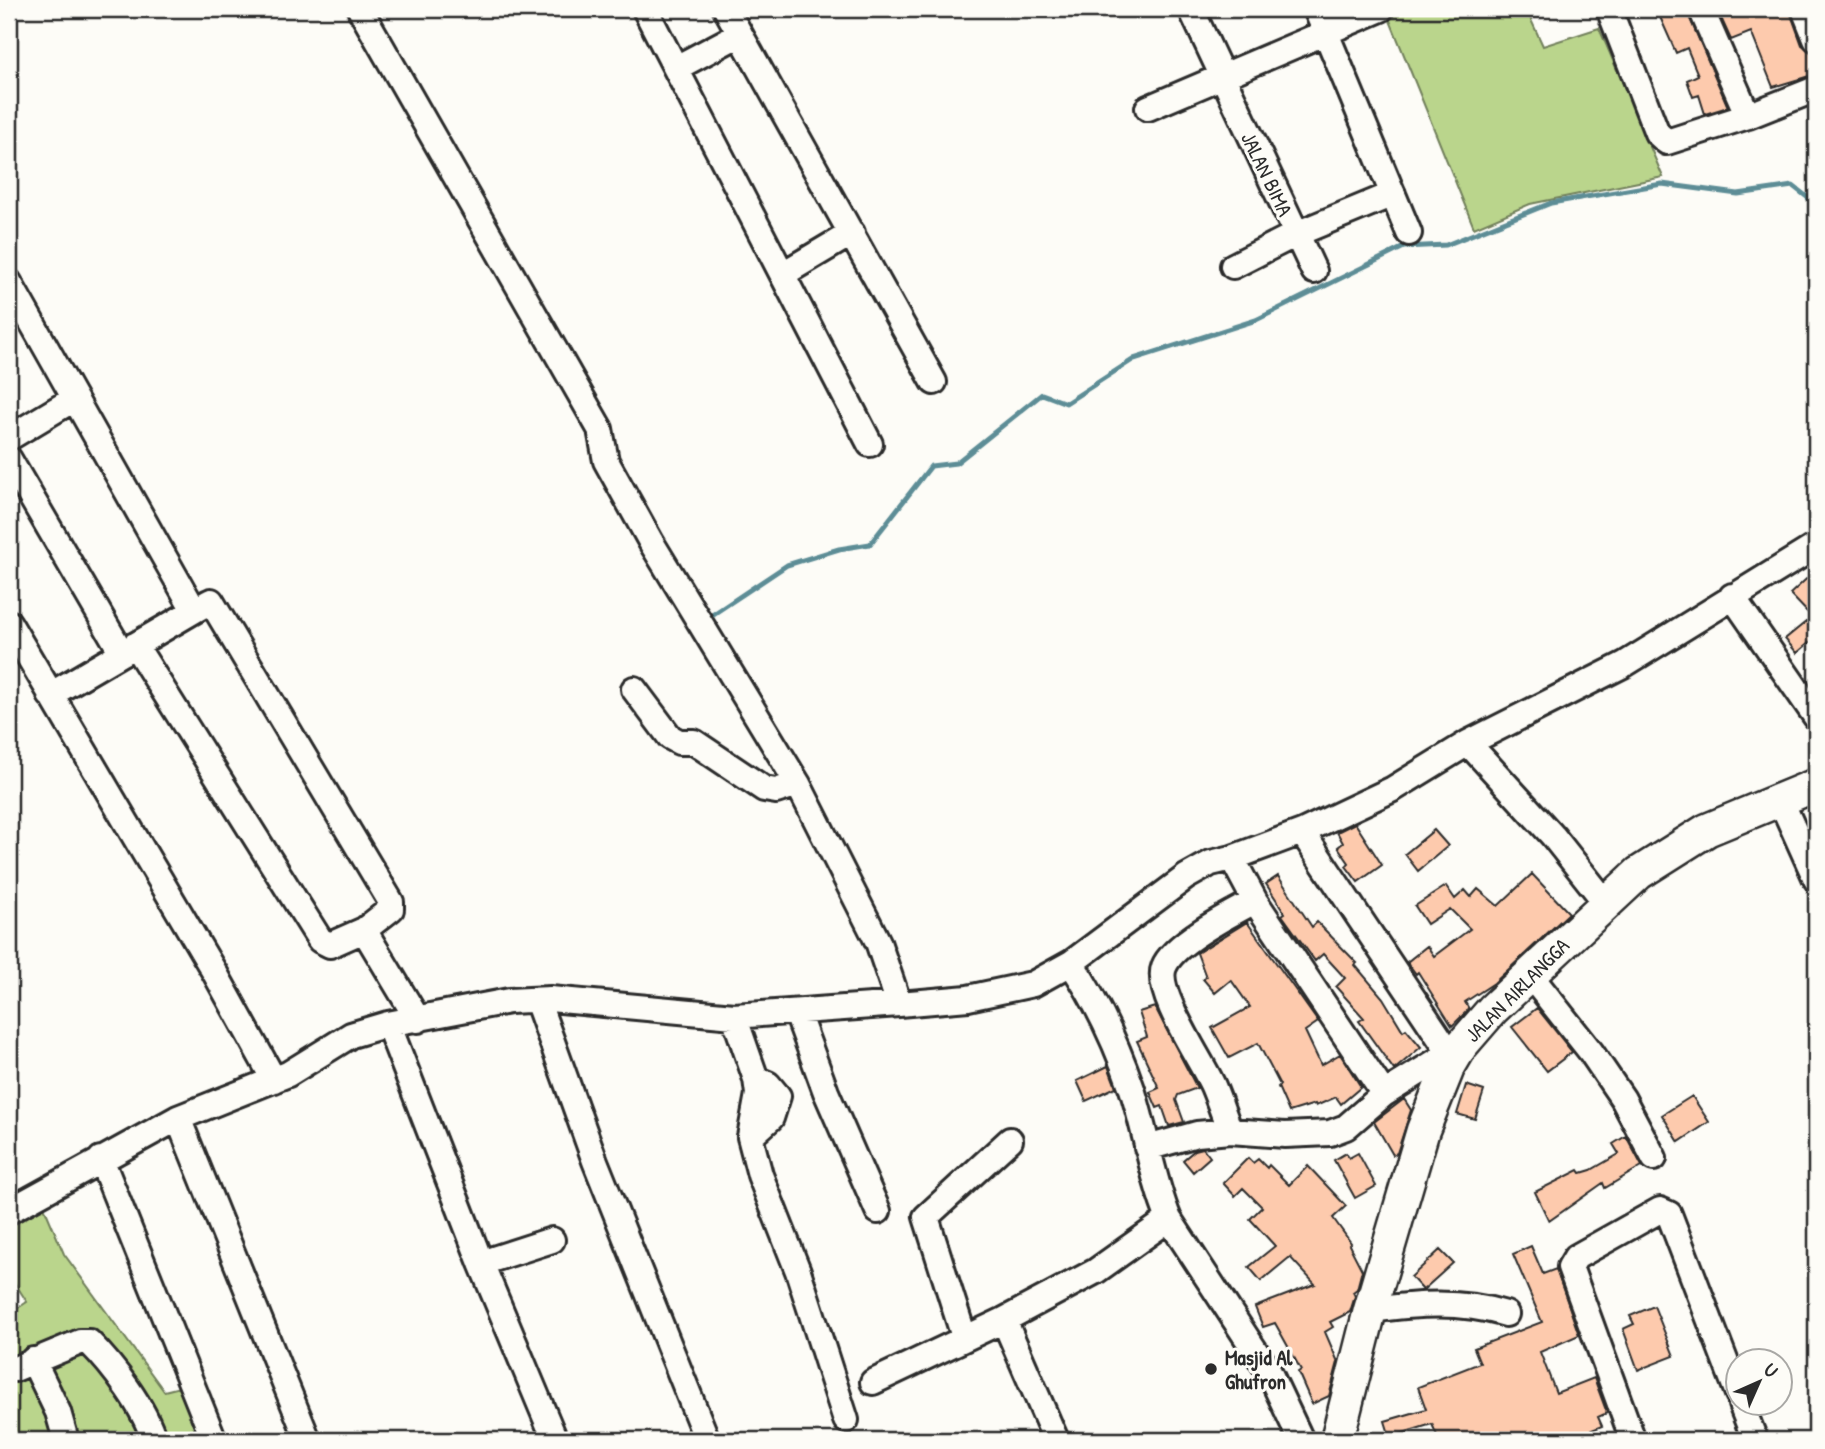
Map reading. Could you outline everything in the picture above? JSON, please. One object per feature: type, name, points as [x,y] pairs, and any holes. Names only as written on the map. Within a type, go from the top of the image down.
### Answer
[{"type":"main road","name":"JALAN AIRLANGGA","points":[[1338,1440],[1370,1310],[1423,1130],[1455,1049],[1493,1009],[1639,873],[1707,830],[1816,785]]},
{"type":"street","points":[[360,9],[600,429],[606,461],[651,542],[798,784],[878,942],[899,1004]]},
{"type":"street","points":[[645,9],[870,444]]},
{"type":"street","points":[[726,9],[934,382]]},
{"type":"street","name":"JALAN BIMA","points":[[1191,9],[1314,271]]},
{"type":"street","points":[[1316,9],[1409,233]]},
{"type":"street","points":[[1148,108],[1381,9]]},
{"type":"street","points":[[1609,9],[1657,133],[1662,139],[1673,143],[1816,89]]},
{"type":"street","points":[[1701,9],[1748,116]]},
{"type":"street","points":[[1804,9],[1816,39]]},
{"type":"street","points":[[676,68],[740,34]]},
{"type":"street","points":[[1233,266],[1296,234],[1393,194]]},
{"type":"street","points":[[783,274],[852,233]]},
{"type":"street","points":[[9,282],[75,399],[209,601],[391,902],[391,909],[364,930],[330,945],[320,940],[128,649],[9,458]]},
{"type":"street","points":[[9,438],[75,399]]},
{"type":"street","points":[[9,1212],[178,1118],[274,1080],[351,1035],[388,1024],[509,1001],[537,1000],[734,1016],[968,998],[1033,985],[1071,963],[1186,877],[1211,863],[1233,858],[1301,832],[1393,789],[1468,743],[1625,664],[1816,546]]},
{"type":"street","points":[[1732,596],[1816,716]]},
{"type":"street","points":[[50,695],[209,601]]},
{"type":"street","points":[[9,623],[209,962],[274,1080]]},
{"type":"street","points":[[634,689],[670,737],[679,742],[694,742],[764,789],[776,791],[798,784]]},
{"type":"street","points":[[1468,743],[1553,836],[1606,903]]},
{"type":"street","points":[[1780,800],[1816,879]]},
{"type":"street","points":[[1147,1148],[1197,1134],[1230,1131],[1285,1135],[1330,1133],[1346,1127],[1384,1094],[1455,1049],[1301,832]]},
{"type":"street","points":[[1233,858],[1255,901],[1384,1094]]},
{"type":"street","points":[[1230,1131],[1212,1084],[1168,996],[1162,975],[1169,959],[1189,941],[1217,920],[1255,901]]},
{"type":"street","points":[[364,930],[418,1020]]},
{"type":"street","points":[[1071,963],[1093,997],[1112,1037],[1132,1090],[1169,1219],[1269,1372],[1301,1440]]},
{"type":"street","points":[[1530,975],[1591,1052],[1623,1100],[1654,1158]]},
{"type":"street","points":[[537,1000],[595,1161],[707,1440]]},
{"type":"street","points":[[797,1013],[826,1091],[878,1211]]},
{"type":"street","points":[[734,1016],[756,1079],[775,1090],[778,1103],[765,1125],[750,1137],[760,1175],[798,1270],[846,1420]]},
{"type":"street","points":[[388,1024],[481,1263],[555,1440]]},
{"type":"street","points":[[178,1118],[308,1440]]},
{"type":"street","points":[[964,1337],[926,1217],[1010,1140]]},
{"type":"street","points":[[101,1159],[214,1440]]},
{"type":"street","points":[[1633,1440],[1570,1267],[1576,1257],[1660,1210],[1669,1214],[1724,1357]]},
{"type":"street","points":[[873,1382],[1004,1320],[1096,1271],[1169,1219]]},
{"type":"street","points":[[481,1263],[552,1240]]},
{"type":"street","points":[[1370,1310],[1457,1303],[1476,1305],[1506,1314]]},
{"type":"street","points":[[1004,1320],[1056,1440]]},
{"type":"street","points":[[66,1440],[58,1412],[16,1365],[80,1342],[89,1342],[139,1407],[149,1423],[154,1440]]},
{"type":"street","points":[[1746,1418],[1755,1440]]},
{"type":"green space","points":[[1398,9],[1526,9],[1543,46],[1599,28],[1663,177],[1530,204],[1474,228],[1387,13]]},
{"type":"green space","points":[[42,1202],[64,1254],[164,1391],[184,1386],[205,1440],[12,1440],[9,1434],[9,1314],[27,1302],[9,1274],[9,1220]]},
{"type":"building","points":[[1686,9],[1728,107],[1705,114],[1699,95],[1693,97],[1687,80],[1698,75],[1687,48],[1676,53],[1660,17]]},
{"type":"building","points":[[1717,9],[1789,9],[1802,45],[1814,54],[1816,74],[1773,87],[1751,32],[1731,40]]},
{"type":"building","points":[[1816,570],[1816,637],[1797,653],[1785,639],[1812,617],[1790,594]]},
{"type":"building","points":[[1355,823],[1382,865],[1358,882],[1346,866],[1349,863],[1338,847],[1343,843],[1337,832]]},
{"type":"building","points":[[1434,830],[1448,846],[1418,871],[1405,854]]},
{"type":"building","points":[[1532,874],[1569,913],[1494,983],[1465,1002],[1469,1009],[1452,1026],[1418,972],[1416,974],[1407,962],[1427,946],[1434,956],[1470,929],[1450,909],[1427,924],[1415,906],[1446,886],[1455,899],[1465,890],[1471,897],[1478,889],[1498,906]]},
{"type":"building","points":[[1278,876],[1312,927],[1317,922],[1357,963],[1355,965],[1383,998],[1403,1031],[1406,1029],[1421,1047],[1394,1070],[1359,1021],[1364,1018],[1336,987],[1345,978],[1323,954],[1315,961],[1282,915],[1285,913],[1266,884]]},
{"type":"building","points":[[1247,922],[1318,1022],[1305,1031],[1321,1065],[1340,1054],[1361,1087],[1341,1104],[1336,1097],[1316,1106],[1315,1104],[1289,1112],[1278,1087],[1280,1085],[1258,1043],[1229,1058],[1212,1028],[1250,1007],[1231,980],[1215,993],[1203,979],[1206,977],[1197,953]]},
{"type":"building","points":[[1155,1007],[1197,1088],[1178,1095],[1176,1100],[1184,1122],[1169,1126],[1162,1106],[1157,1108],[1150,1092],[1159,1088],[1137,1041],[1147,1037],[1139,1012]]},
{"type":"building","points":[[1537,1008],[1572,1052],[1547,1071],[1512,1027]]},
{"type":"building","points":[[1108,1066],[1116,1087],[1086,1101],[1077,1081]]},
{"type":"building","points":[[1466,1085],[1484,1091],[1475,1119],[1457,1114]]},
{"type":"building","points":[[1692,1096],[1709,1122],[1679,1142],[1662,1115]]},
{"type":"building","points":[[1404,1099],[1411,1110],[1397,1153],[1393,1155],[1374,1122]]},
{"type":"building","points":[[1626,1136],[1642,1166],[1605,1188],[1603,1183],[1549,1221],[1535,1192],[1579,1170],[1581,1173],[1591,1170],[1619,1154],[1613,1144]]},
{"type":"building","points":[[1203,1148],[1210,1157],[1193,1172],[1183,1160],[1195,1150]]},
{"type":"building","points":[[1346,1153],[1349,1158],[1358,1153],[1376,1186],[1355,1198],[1334,1160]]},
{"type":"building","points":[[1248,1158],[1253,1163],[1258,1159],[1267,1168],[1269,1165],[1289,1185],[1308,1166],[1346,1206],[1333,1218],[1351,1243],[1349,1245],[1362,1270],[1357,1289],[1353,1292],[1355,1296],[1350,1312],[1330,1322],[1333,1327],[1325,1332],[1338,1362],[1329,1396],[1312,1404],[1298,1372],[1301,1370],[1275,1323],[1263,1327],[1255,1307],[1315,1284],[1290,1257],[1261,1281],[1249,1267],[1275,1246],[1250,1219],[1262,1207],[1243,1188],[1235,1196],[1223,1183]]},
{"type":"building","points":[[1531,1246],[1543,1274],[1556,1269],[1579,1335],[1540,1352],[1556,1393],[1594,1378],[1607,1413],[1598,1417],[1602,1426],[1567,1440],[1439,1440],[1432,1424],[1390,1437],[1385,1421],[1426,1409],[1418,1387],[1480,1363],[1474,1348],[1542,1322],[1513,1254]]},
{"type":"building","points":[[1440,1250],[1453,1263],[1423,1290],[1411,1277]]},
{"type":"building","points":[[1654,1306],[1674,1356],[1638,1370],[1623,1329],[1634,1324],[1630,1316]]},
{"type":"waterway","points":[[712,615],[787,565],[839,549],[870,544],[931,466],[956,463],[1042,394],[1066,403],[1134,359],[1256,320],[1404,247],[1446,245],[1551,203],[1662,184],[1738,194],[1793,186],[1816,204]]},
{"type":"place","name":"Masjid Al Ghufron","points":[[1211,1369]]}]
